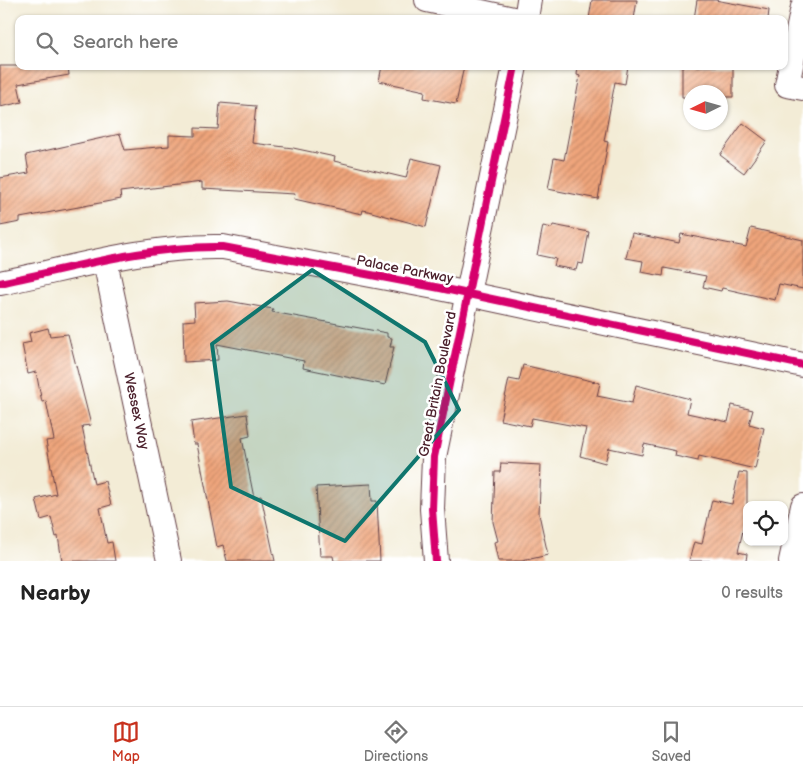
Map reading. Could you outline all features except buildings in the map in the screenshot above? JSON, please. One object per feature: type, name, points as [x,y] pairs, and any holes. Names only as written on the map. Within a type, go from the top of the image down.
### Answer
[{"type":"street","points":[[427,0],[495,15]]},
{"type":"street","points":[[527,15],[529,0]]},
{"type":"street","points":[[803,7],[787,84],[803,88]]},
{"type":"street","name":"Great Britain Boulevard","points":[[436,561],[432,510],[434,457],[515,70]]},
{"type":"street","name":"Palace Parkway","points":[[0,283],[159,250],[193,246],[223,247],[467,294],[803,365]]},
{"type":"street","name":"Wessex Way","points":[[105,261],[169,561]]},
{"type":"street","points":[[791,561],[803,506]]},
{"type":"highlighted area","points":[[312,270],[425,342],[459,410],[345,541],[231,487],[212,344]]},
{"type":"cycle path","points":[[436,561],[432,509],[434,457],[514,70]]},
{"type":"cycle path","points":[[0,283],[83,264],[139,254],[195,247],[223,247],[440,288],[803,365]]}]
